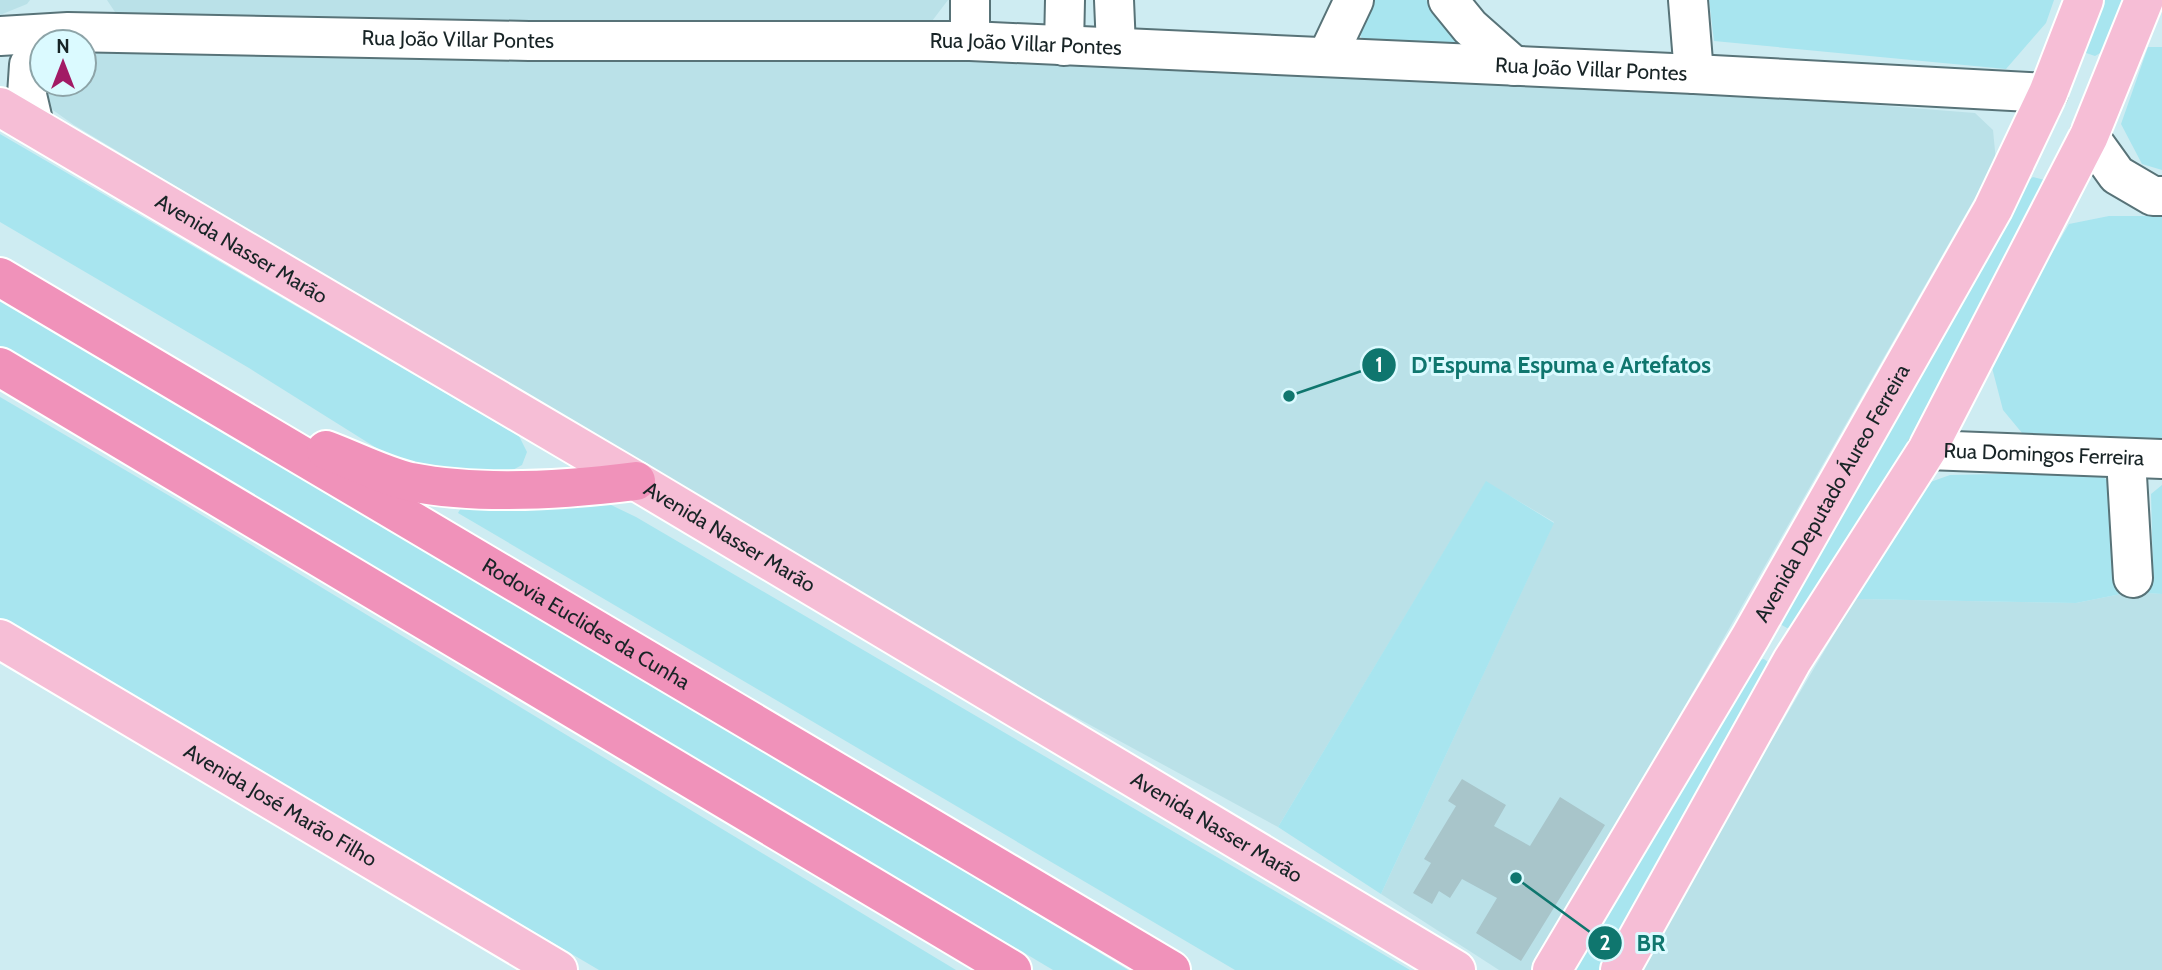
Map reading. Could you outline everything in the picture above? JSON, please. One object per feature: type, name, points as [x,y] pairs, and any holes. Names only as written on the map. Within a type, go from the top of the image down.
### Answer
[{"type":"highway","name":"Rodovia Euclides da Cunha","points":[[0,277],[1171,970]]},
{"type":"highway","points":[[0,367],[1012,970]]},
{"type":"highway","points":[[232,415],[410,481],[492,491],[636,481]]},
{"type":"main road","name":"Avenida Deputado Áureo Ferreira","points":[[1552,970],[1751,636],[1993,209],[2048,93],[2084,0]]},
{"type":"main road","points":[[1620,970],[1792,661],[1927,450],[2090,136],[2144,0]]},
{"type":"main road","points":[[2048,93],[2090,136]]},
{"type":"main road","name":"Avenida Nasser Marão","points":[[0,107],[636,481],[1456,970]]},
{"type":"main road","points":[[1751,636],[1792,661]]},
{"type":"main road","name":"Avenida José Marão Filho","points":[[0,639],[558,970]]},
{"type":"street","points":[[970,0],[970,41]]},
{"type":"street","points":[[1064,46],[1065,0]]},
{"type":"street","points":[[1114,0],[1116,47]]},
{"type":"street","points":[[1327,57],[1354,0]]},
{"type":"street","points":[[1448,0],[1470,27],[1514,66]]},
{"type":"street","points":[[1688,0],[1694,74]]},
{"type":"street","name":"Rua João Villar Pontes","points":[[98,33],[529,41],[970,41],[2048,93]]},
{"type":"street","name":"Rua João Villar Pontes","points":[[0,36],[28,34]]},
{"type":"street","points":[[28,80],[27,95],[34,125]]},
{"type":"street","points":[[2090,136],[2117,175],[2152,195],[2162,196]]},
{"type":"street","name":"Rua Domingos Ferreira","points":[[1927,450],[2144,459]]},
{"type":"street","points":[[2133,578],[2144,459]]},
{"type":"shaded area","points":[[0,0],[30,0],[27,4],[0,15]]},
{"type":"shaded area","points":[[107,0],[948,0],[929,25],[119,18]]},
{"type":"shaded area","points":[[1366,0],[1426,0],[1473,50],[1367,47],[1356,28]]},
{"type":"shaded area","points":[[1709,0],[2054,0],[2046,23],[2006,69],[1714,41]]},
{"type":"shaded area","points":[[2097,0],[2130,0],[2109,48],[2095,56],[2083,52]]},
{"type":"shaded area","points":[[2148,47],[2162,47],[2162,170],[2142,164],[2121,124]]},
{"type":"shaded area","points":[[98,49],[968,54],[1695,91],[1975,113],[1993,130],[1996,161],[1534,970],[1499,970],[1381,894],[1554,522],[1486,482],[1278,827],[906,625],[74,125],[50,108],[48,98],[98,98]]},
{"type":"shaded area","points":[[0,134],[519,436],[527,452],[522,465],[509,472],[427,470],[394,459],[249,368],[0,222]]},
{"type":"shaded area","points":[[2033,177],[2045,180],[2045,192],[1909,442],[1798,627],[1787,628],[1776,622],[2026,182]]},
{"type":"shaded area","points":[[2109,216],[2162,216],[2162,438],[2027,439],[2003,410],[1990,360],[2069,224]]},
{"type":"shaded area","points":[[0,292],[227,425],[1128,970],[1053,970],[0,346]]},
{"type":"shaded area","points":[[0,397],[180,502],[956,970],[599,970],[0,618]]},
{"type":"shaded area","points":[[2096,472],[2118,488],[2146,587],[2153,572],[2151,494],[2162,485],[2162,594],[2131,592],[2076,603],[1855,599],[1922,485],[1950,475]]},
{"type":"shaded area","points":[[1486,481],[1554,523],[1381,894],[1278,827]]},
{"type":"shaded area","points":[[567,500],[611,505],[636,517],[1410,970],[1235,970],[458,513],[465,501]]},
{"type":"shaded area","points":[[2131,592],[2162,594],[2162,970],[1636,970],[1855,599],[2076,603]]},
{"type":"shaded area","points":[[1764,659],[1772,665],[1773,675],[1601,970],[1564,970],[1749,661]]},
{"type":"building","points":[[1462,779],[1506,805],[1494,826],[1530,846],[1560,797],[1605,825],[1521,961],[1476,933],[1497,898],[1462,879],[1450,898],[1439,891],[1432,904],[1413,893],[1431,863],[1424,859],[1456,806],[1448,801]]},
{"type":"place","name":"D'Espuma Espuma e Artefatos","points":[[1289,396]]},
{"type":"place","name":"BR","points":[[1516,878]]}]
